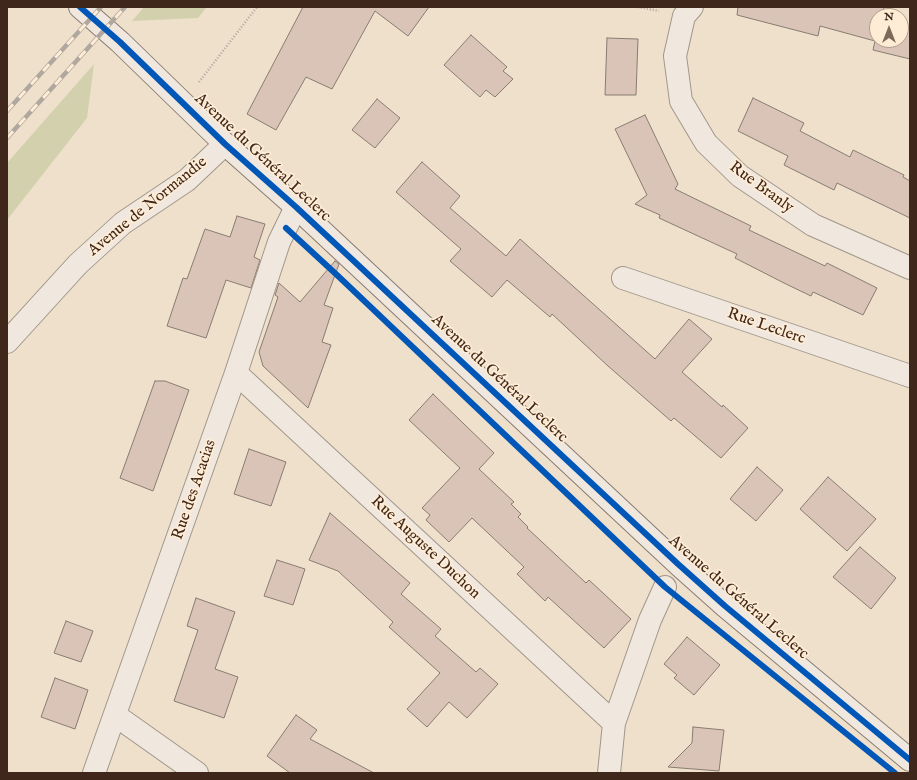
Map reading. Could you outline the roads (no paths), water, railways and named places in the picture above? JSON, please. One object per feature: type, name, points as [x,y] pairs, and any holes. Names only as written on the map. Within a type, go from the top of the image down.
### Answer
[{"type":"street","name":"Avenue du Général Leclerc","points":[[80,7],[120,42],[225,144],[296,207],[678,564],[731,611],[910,760]]},
{"type":"street","name":"Rue Branly","points":[[692,7],[684,16],[675,56],[682,101],[706,143],[740,176],[813,225],[910,268]]},
{"type":"street","name":"Avenue de Normandie","points":[[7,342],[78,264],[124,223],[187,180],[225,144]]},
{"type":"street","name":"Rue des Acacias","points":[[94,773],[236,373],[279,242],[296,207]]},
{"type":"street","name":"Rue Leclerc","points":[[623,278],[910,376]]},
{"type":"street","name":"Rue Auguste Duchon","points":[[236,373],[614,723]]},
{"type":"street","points":[[609,773],[614,723],[650,620],[665,587]]},
{"type":"street","points":[[115,716],[197,773]]},
{"type":"railway","points":[[7,111],[101,7]]},
{"type":"railway","points":[[7,138],[125,7]]}]
